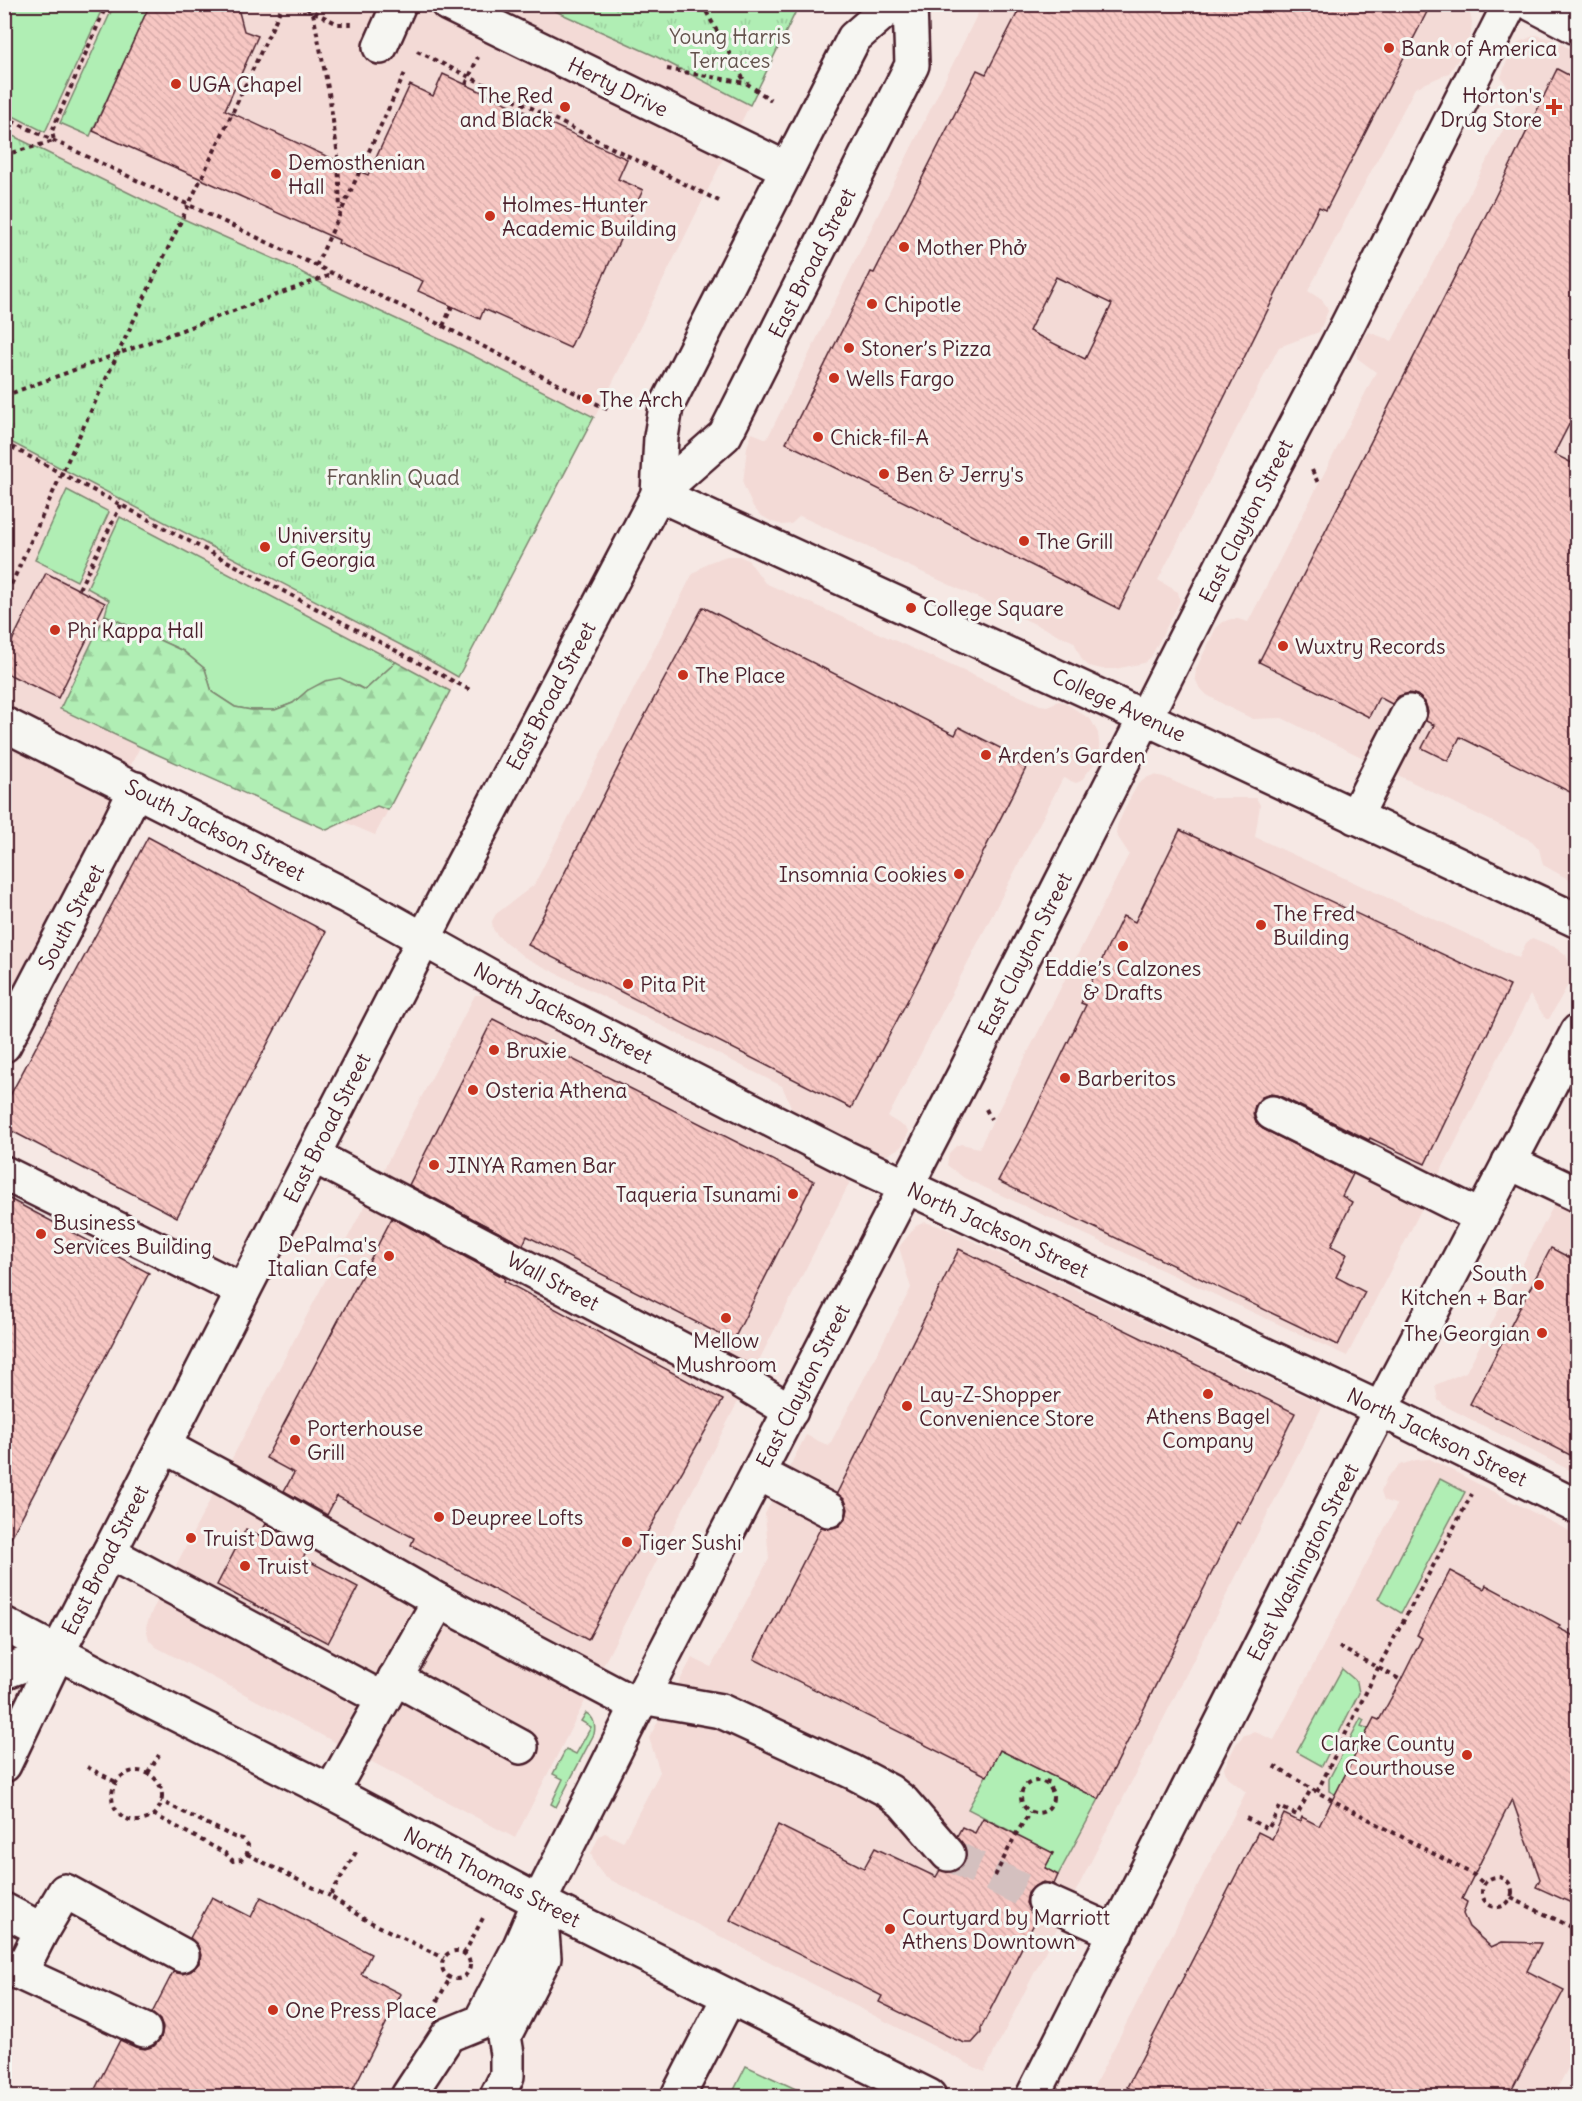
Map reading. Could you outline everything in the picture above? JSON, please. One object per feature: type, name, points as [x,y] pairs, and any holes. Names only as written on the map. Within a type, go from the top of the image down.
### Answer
[{"type":"street","points":[[383,41],[399,4]]},
{"type":"street","name":"Herty Drive","points":[[448,4],[787,169]]},
{"type":"street","name":"East Broad Street","points":[[658,494],[661,437],[666,407],[854,38],[892,4]]},
{"type":"street","name":"East Broad Street","points":[[4,1765],[58,1652],[424,939],[658,494],[718,442],[731,424],[912,65],[910,4]]},
{"type":"street","name":"East Clayton Street","points":[[539,1902],[1510,4]]},
{"type":"street","points":[[1532,4],[1578,28]]},
{"type":"street","name":"College Avenue","points":[[658,494],[1145,718],[1578,921]]},
{"type":"street","points":[[1355,817],[1409,712]]},
{"type":"street","name":"South Jackson Street","points":[[4,724],[350,898],[424,939]]},
{"type":"street","name":"South Street","points":[[4,1044],[136,789]]},
{"type":"street","name":"North Jackson Street","points":[[424,939],[500,982],[905,1187],[1380,1409],[1578,1507]]},
{"type":"street","name":"East Washington Street","points":[[1033,2097],[1380,1409],[1509,1162],[1569,1071],[1578,1031]]},
{"type":"street","points":[[1272,1113],[1481,1217]]},
{"type":"street","name":"Wall Street","points":[[314,1156],[736,1378],[791,1411]]},
{"type":"street","points":[[1509,1162],[1578,1195]]},
{"type":"street","points":[[4,1173],[243,1291]]},
{"type":"street","points":[[164,1446],[439,1601],[640,1701],[721,1711],[853,1772],[889,1791],[903,1802],[948,1854]]},
{"type":"street","points":[[758,1473],[829,1510]]},
{"type":"street","points":[[109,1553],[389,1689],[521,1747]]},
{"type":"street","points":[[331,1792],[439,1601]]},
{"type":"street","name":"North Thomas Street","points":[[4,1624],[539,1902],[929,2097]]},
{"type":"street","points":[[4,1672],[58,1652]]},
{"type":"street","points":[[144,2030],[20,1973],[65,1891],[182,1955]]},
{"type":"street","points":[[1045,1901],[1116,1933]]},
{"type":"street","points":[[408,2097],[448,2035],[492,2029],[544,1958],[539,1902]]},
{"type":"street","points":[[4,1910],[42,1930]]},
{"type":"street","points":[[678,2097],[729,1997]]},
{"type":"street","points":[[492,2029],[507,2054],[507,2076],[497,2097]]},
{"type":"path","points":[[54,141],[52,130],[107,4]]},
{"type":"path","points":[[4,601],[116,356],[190,206],[283,4]]},
{"type":"path","points":[[298,4],[338,24],[362,24],[383,41],[468,77],[719,201]]},
{"type":"path","points":[[702,4],[746,83],[771,100]]},
{"type":"path","points":[[313,12],[329,93],[338,156],[340,213]]},
{"type":"path","points":[[316,266],[405,72]]},
{"type":"path","points":[[466,84],[468,77]]},
{"type":"path","points":[[4,117],[443,326],[611,411]]},
{"type":"path","points":[[4,155],[54,141]]},
{"type":"path","points":[[4,396],[334,274]]},
{"type":"path","points":[[443,326],[452,306]]},
{"type":"path","points":[[4,443],[470,690]]},
{"type":"path","points":[[79,589],[121,505]]},
{"type":"path","points":[[1317,1792],[1378,1668],[1475,1488]]},
{"type":"path","points":[[1339,1647],[1401,1680]]},
{"type":"path","points":[[148,1773],[159,1755]]},
{"type":"path","points":[[1274,1766],[1311,1789],[1474,1875],[1484,1884]]},
{"type":"path","points":[[87,1767],[116,1782]]},
{"type":"path","points":[[136,1771],[148,1773],[161,1789],[161,1801],[157,1812],[142,1821],[135,1822],[123,1818],[113,1804],[112,1792],[116,1782],[127,1773],[136,1771]]},
{"type":"path","points":[[1047,1784],[1049,1775]]},
{"type":"path","points":[[1036,1780],[1047,1784],[1052,1791],[1053,1801],[1048,1809],[1040,1814],[1030,1812],[1022,1805],[1021,1794],[1026,1785],[1036,1780]]},
{"type":"path","points":[[1246,1818],[1268,1829],[1280,1807],[1297,1815],[1311,1789]]},
{"type":"path","points":[[153,1815],[225,1852],[233,1861],[241,1860],[247,1854],[248,1845],[243,1839],[234,1837],[161,1801]]},
{"type":"path","points":[[995,1876],[1030,1812]]},
{"type":"path","points":[[330,1896],[356,1852]]},
{"type":"path","points":[[247,1854],[330,1896],[364,1919],[444,1958]]},
{"type":"path","points":[[1492,1878],[1503,1878],[1510,1885],[1511,1898],[1503,1907],[1490,1906],[1481,1893],[1484,1884],[1492,1878]]},
{"type":"path","points":[[1511,1898],[1578,1930]]},
{"type":"path","points":[[464,1954],[483,1918]]},
{"type":"path","points":[[455,1951],[464,1954],[469,1960],[469,1969],[464,1977],[455,1980],[447,1976],[442,1968],[444,1958],[455,1951]]},
{"type":"path","points":[[433,2008],[450,1978]]},
{"type":"shaded area","points":[[1462,4],[1470,14],[1472,22],[1471,34],[1459,58],[1449,73],[1415,88],[1308,291],[1322,300],[1327,307],[1328,311],[1319,332],[1279,347],[1158,580],[1178,592],[1180,601],[1151,657],[1144,663],[1115,669],[1089,666],[1082,660],[1074,642],[800,516],[791,524],[783,525],[772,522],[759,514],[752,505],[743,484],[747,447],[752,433],[767,439],[982,5]]},
{"type":"shaded area","name":"University of Georgia","points":[[5,5],[799,5],[611,386],[375,835],[145,737],[5,1015]]},
{"type":"shaded area","points":[[1536,35],[1552,39],[1578,53],[1577,884],[1543,865],[1539,849],[1532,841],[1282,718],[1253,719],[1230,708],[1207,695],[1199,687],[1195,678],[1196,669],[1216,628],[1231,619],[1248,622],[1376,372],[1357,358],[1363,338],[1369,332],[1392,341],[1520,98],[1510,90],[1501,77],[1508,58],[1519,42]]},
{"type":"shaded area","points":[[727,556],[740,556],[749,561],[765,583],[1040,705],[1047,706],[1059,701],[1066,703],[1091,720],[1098,733],[1100,752],[1097,760],[1081,781],[1076,783],[1063,778],[888,1117],[909,1132],[901,1147],[887,1155],[860,1147],[793,1111],[782,1086],[524,957],[498,936],[493,929],[492,921],[496,914],[534,885],[692,575],[707,563]]},
{"type":"shaded area","points":[[1154,775],[1164,777],[1211,798],[1256,798],[1260,805],[1255,837],[1519,958],[1526,943],[1532,938],[1557,948],[1566,955],[1569,963],[1570,981],[1549,1019],[1546,1019],[1530,995],[1347,1356],[964,1178],[947,1165],[949,1153],[956,1146],[961,1144],[979,1148],[1129,854],[1116,834],[1117,826],[1127,804],[1138,784]]},
{"type":"shaded area","points":[[475,995],[484,995],[850,1182],[515,1838],[156,1647],[149,1640],[146,1627],[152,1611]]},
{"type":"shaded area","name":"The Georgian","points":[[1577,1161],[1577,1474],[1445,1406],[1438,1400],[1435,1385],[1466,1372]]},
{"type":"shaded area","points":[[925,1222],[945,1228],[1323,1405],[984,2072],[605,1877],[596,1866],[591,1854],[599,1836],[605,1833],[623,1842],[660,1772],[649,1738],[692,1658],[711,1667],[769,1559],[765,1514],[806,1435],[829,1446],[911,1288],[899,1247],[916,1226]]},
{"type":"shaded area","points":[[1430,1459],[1577,1535],[1578,2050],[1553,2096],[1098,2096],[1093,2088],[1246,1792],[1227,1777],[1224,1768],[1236,1744],[1244,1735],[1255,1732],[1274,1740],[1397,1505],[1384,1500],[1381,1491],[1387,1477],[1400,1465]]},
{"type":"green space","name":"Young Harris Terraces","points":[[799,4],[750,105],[655,56],[542,5]]},
{"type":"green space","points":[[4,5],[104,5],[45,132],[5,112]]},
{"type":"green space","points":[[114,5],[150,5],[90,136],[60,123]]},
{"type":"green space","name":"Franklin Quad","points":[[5,132],[170,213],[290,266],[332,289],[452,345],[594,417],[458,677],[5,439]]},
{"type":"green space","points":[[67,490],[109,512],[77,581],[35,560]]},
{"type":"green space","points":[[120,517],[396,662],[365,690],[358,686],[308,690],[293,703],[275,710],[235,707],[212,692],[205,669],[183,651],[105,615],[109,600],[87,588]]},
{"type":"green space","points":[[105,615],[183,651],[205,669],[212,692],[235,707],[275,710],[293,703],[308,690],[325,681],[340,678],[365,690],[396,662],[450,691],[388,810],[377,806],[327,830],[60,709]]},
{"type":"green space","points":[[1440,1479],[1465,1492],[1401,1613],[1378,1599]]},
{"type":"green space","points":[[1342,1669],[1357,1682],[1359,1693],[1322,1766],[1297,1752]]},
{"type":"green space","points":[[586,1713],[594,1722],[594,1734],[556,1807],[551,1804],[563,1779],[553,1774],[566,1749],[576,1754],[591,1727],[581,1721]]},
{"type":"green space","points":[[1361,1718],[1364,1720],[1361,1726],[1369,1729],[1450,1834],[1485,1852],[1478,1867],[1329,1791],[1329,1779]]},
{"type":"green space","points":[[1000,1750],[1099,1799],[1058,1875],[1045,1868],[1053,1853],[968,1809]]},
{"type":"green space","points":[[746,2066],[811,2096],[731,2096]]},
{"type":"building","name":"Holmes-Hunter Academic Building","points":[[150,4],[237,4],[244,31],[258,36],[225,110],[368,175],[410,85],[433,96],[443,74],[627,159],[618,179],[643,190],[570,348],[484,309],[480,319],[418,291],[423,281],[338,243],[339,240],[93,131]]},
{"type":"building","points":[[1022,4],[1431,4],[1326,210],[1319,207],[1119,609],[786,443],[871,272],[874,273],[977,70],[986,74]],"holes":[[[1056,277],[1112,304],[1085,359],[1029,331]]]},
{"type":"building","points":[[1557,69],[1578,80],[1578,407],[1554,454],[1578,466],[1578,796],[1460,737],[1448,761],[1422,748],[1434,725],[1426,721],[1428,712],[1425,702],[1417,695],[1409,693],[1399,696],[1392,704],[1379,697],[1369,717],[1259,662],[1495,197]]},
{"type":"building","name":"Phi Kappa Hall","points":[[46,573],[105,603],[58,698],[4,672],[4,657]]},
{"type":"building","points":[[703,607],[955,735],[959,727],[1016,756],[1013,761],[1026,768],[851,1108],[528,945],[637,730]]},
{"type":"building","points":[[1180,830],[1510,986],[1425,1164],[1370,1138],[1369,1140],[1280,1096],[1271,1094],[1262,1097],[1255,1105],[1253,1114],[1256,1123],[1263,1129],[1353,1174],[1342,1196],[1352,1202],[1331,1246],[1347,1254],[1336,1277],[1365,1292],[1338,1345],[998,1181],[1086,1005],[1081,1003],[1123,916],[1135,922]]},
{"type":"building","points":[[148,837],[326,932],[177,1217],[4,1127],[4,1107]]},
{"type":"building","points":[[493,1019],[814,1181],[733,1341],[527,1236],[523,1245],[409,1185]]},
{"type":"building","points":[[4,1196],[149,1273],[4,1551]]},
{"type":"building","points":[[392,1218],[505,1278],[504,1281],[723,1400],[588,1640],[411,1545],[414,1538],[337,1496],[327,1515],[284,1491],[294,1473],[266,1458]]},
{"type":"building","name":"The Georgian","points":[[1551,1248],[1578,1262],[1578,1459],[1470,1404]]},
{"type":"building","points":[[959,1249],[1295,1413],[1240,1524],[1237,1522],[1099,1799],[1000,1750],[987,1776],[754,1659],[821,1527],[829,1529],[839,1526],[846,1518],[848,1509],[845,1500],[837,1493]]},
{"type":"building","points":[[266,1524],[309,1548],[303,1558],[358,1587],[328,1643],[217,1585],[246,1529],[259,1536]]},
{"type":"building","points":[[1450,1571],[1484,1589],[1486,1585],[1560,1625],[1558,1628],[1578,1638],[1578,1906],[1536,1887],[1540,1879],[1512,1799],[1462,1899],[1467,1902],[1463,1914],[1469,1927],[1491,1947],[1502,1942],[1541,1943],[1527,1971],[1564,1990],[1508,2097],[1145,2097],[1127,2087],[1258,1832],[1272,1839],[1284,1814],[1300,1822],[1302,1817],[1319,1826],[1374,1718],[1379,1720],[1401,1680],[1422,1638],[1417,1635]]},
{"type":"building","name":"Courtyard by Marriott Athens Downtown","points":[[983,1818],[1053,1853],[1045,1868],[1058,1875],[1054,1884],[1043,1882],[1028,1893],[1026,1903],[1037,1918],[981,2028],[981,2033],[972,2043],[954,2039],[879,2002],[882,1996],[730,1920],[778,1825],[864,1868],[875,1848],[936,1877],[940,1870],[951,1872],[961,1868],[966,1860],[966,1851],[957,1836],[962,1827],[975,1833]]},
{"type":"building","name":"One Press Place","points":[[212,1897],[251,1917],[261,1897],[371,1954],[361,1974],[401,1994],[349,2097],[91,2097],[120,2040],[145,2049],[154,2046],[161,2038],[163,2028],[160,2020],[152,2013],[173,1972],[182,1974],[191,1971],[199,1963],[201,1955],[198,1946],[190,1938]]},
{"type":"tunnel","points":[[948,1854],[1045,1901]]},
{"type":"place","name":"Bank of America","points":[[1389,48]]},
{"type":"place","name":"UGA Chapel","points":[[176,84]]},
{"type":"place","name":"The Red and Black","points":[[565,107]]},
{"type":"place","name":"Horton's Drug Store","points":[[1554,107]]},
{"type":"place","name":"Demosthenian Hall","points":[[276,174]]},
{"type":"place","name":"Holmes-Hunter Academic Building","points":[[490,216]]},
{"type":"place","name":"Mother Phở","points":[[904,247]]},
{"type":"place","name":"Chipotle","points":[[872,304]]},
{"type":"place","name":"Stoner’s Pizza","points":[[849,348]]},
{"type":"place","name":"Wells Fargo","points":[[834,378]]},
{"type":"place","name":"The Arch","points":[[587,399]]},
{"type":"place","name":"Chick-fil-A","points":[[818,437]]},
{"type":"place","name":"Ben & Jerry's","points":[[884,474]]},
{"type":"place","name":"The Grill","points":[[1024,541]]},
{"type":"place","name":"University of Georgia","points":[[265,547]]},
{"type":"place","name":"College Square","points":[[911,608]]},
{"type":"place","name":"Phi Kappa Hall","points":[[55,630]]},
{"type":"place","name":"Wuxtry Records","points":[[1283,646]]},
{"type":"place","name":"The Place","points":[[683,675]]},
{"type":"place","name":"Arden’s Garden","points":[[986,755]]},
{"type":"place","name":"Insomnia Cookies","points":[[959,874]]},
{"type":"place","name":"The Fred Building","points":[[1261,925]]},
{"type":"place","name":"Eddie’s Calzones & Drafts","points":[[1123,946]]},
{"type":"place","name":"Pita Pit","points":[[628,984]]},
{"type":"place","name":"Bruxie","points":[[494,1050]]},
{"type":"place","name":"Barberitos","points":[[1065,1078]]},
{"type":"place","name":"Osteria Athena","points":[[473,1090]]},
{"type":"place","name":"JINYA Ramen Bar","points":[[434,1165]]},
{"type":"place","name":"Taqueria Tsunami","points":[[793,1194]]},
{"type":"place","name":"Business Services Building","points":[[41,1234]]},
{"type":"place","name":"DePalma's Italian Cafe","points":[[389,1256]]},
{"type":"place","name":"South Kitchen + Bar","points":[[1539,1285]]},
{"type":"place","name":"Mellow Mushroom","points":[[726,1318]]},
{"type":"place","name":"The Georgian","points":[[1542,1333]]},
{"type":"place","name":"Athens Bagel Company","points":[[1208,1394]]},
{"type":"place","name":"Lay-Z-Shopper Convenience Store","points":[[907,1406]]},
{"type":"place","name":"Porterhouse Grill","points":[[295,1440]]},
{"type":"place","name":"Deupree Lofts","points":[[439,1517]]},
{"type":"place","name":"Truist Dawg","points":[[191,1538]]},
{"type":"place","name":"Tiger Sushi","points":[[627,1542]]},
{"type":"place","name":"Truist","points":[[245,1566]]},
{"type":"place","name":"Clarke County Courthouse","points":[[1467,1755]]},
{"type":"place","name":"Courtyard by Marriott Athens Downtown","points":[[890,1929]]},
{"type":"place","name":"One Press Place","points":[[273,2010]]}]
